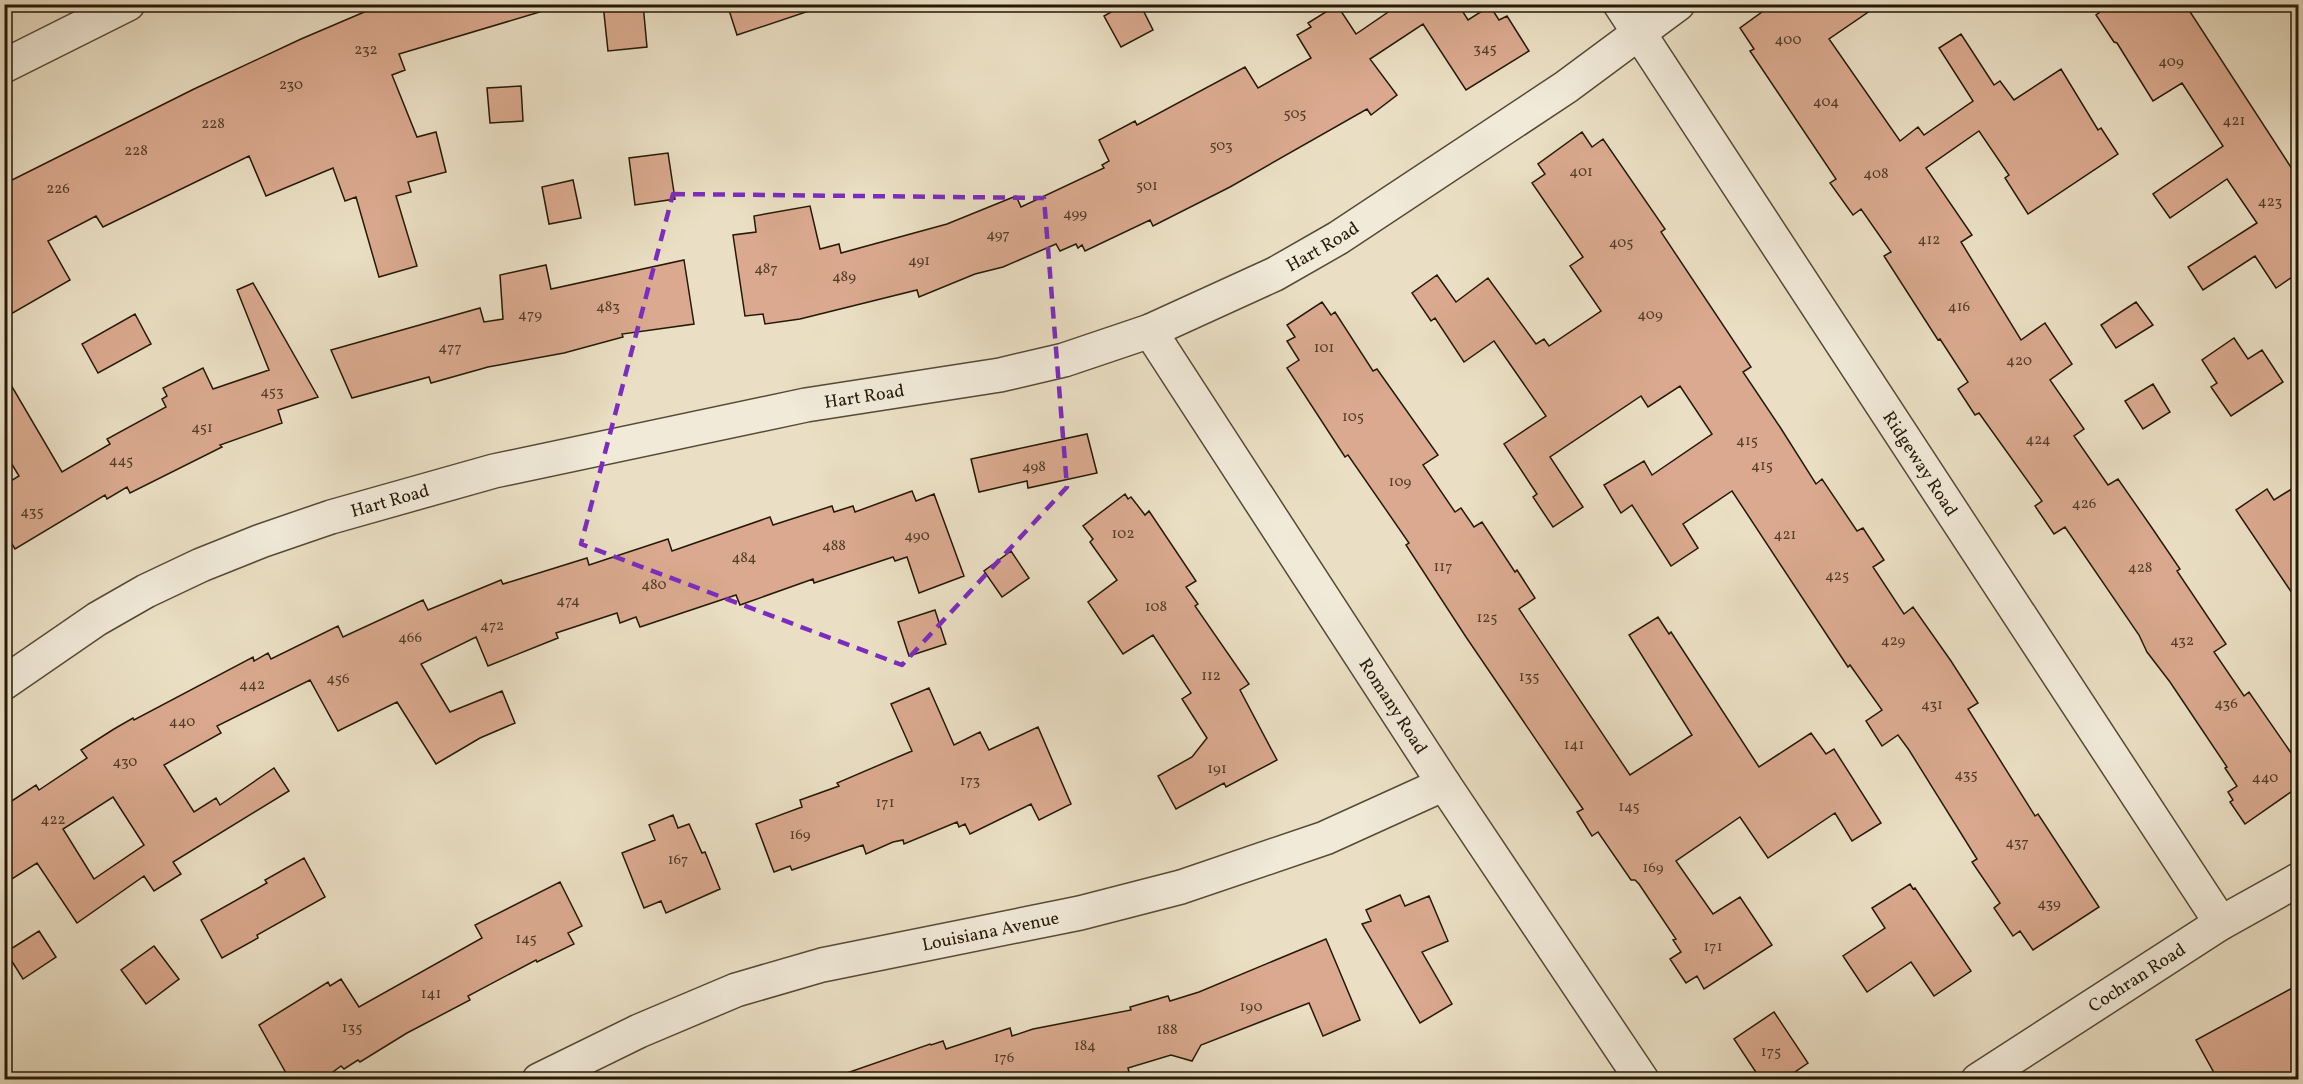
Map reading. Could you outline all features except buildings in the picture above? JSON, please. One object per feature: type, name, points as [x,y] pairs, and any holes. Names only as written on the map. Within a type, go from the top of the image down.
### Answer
[{"type":"street","points":[[4,66],[128,4]]},
{"type":"street","name":"Ridgeway Road","points":[[1620,4],[2220,923]]},
{"type":"street","name":"Hart Road","points":[[4,683],[98,619],[146,591],[201,565],[330,517],[494,471],[806,405],[1000,375],[1064,360],[1150,331],[1275,274],[1338,238],[1566,87],[1678,4]]},
{"type":"street","name":"Romany Road","points":[[1150,331],[1444,784],[1642,1080]]},
{"type":"street","name":"Louisiana Avenue","points":[[539,1080],[639,1031],[736,990],[822,965],[1080,913],[1181,886],[1325,838],[1444,784]]},
{"type":"street","name":"Cochran Road","points":[[1978,1080],[2220,923],[2298,880]]},
{"type":"highlighted area","points":[[673,194],[1044,198],[1067,487],[902,665],[581,544]]}]
